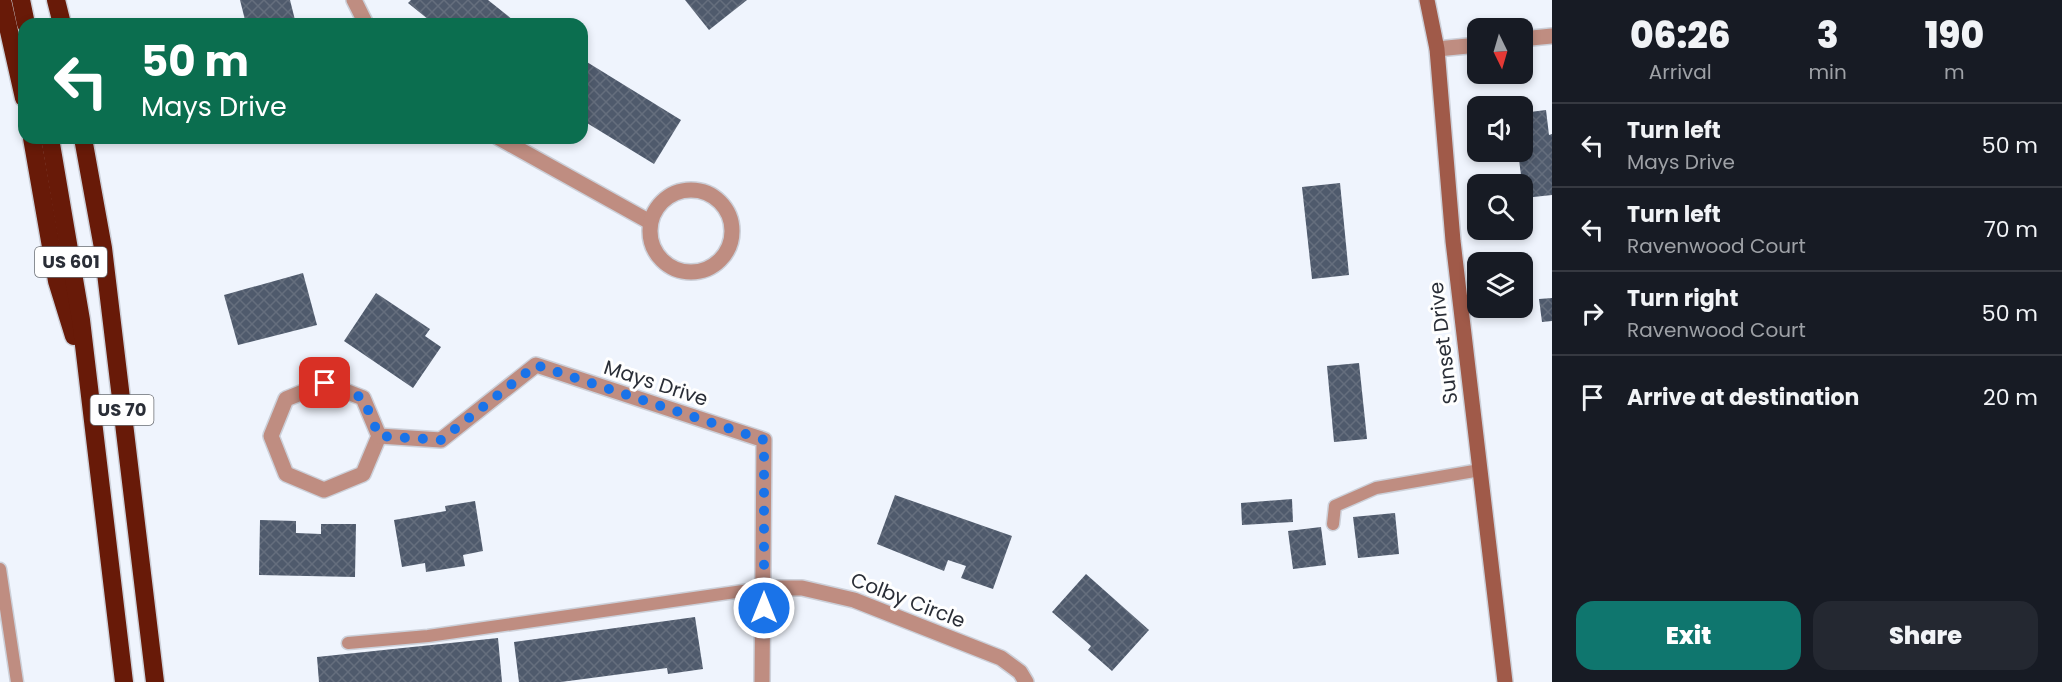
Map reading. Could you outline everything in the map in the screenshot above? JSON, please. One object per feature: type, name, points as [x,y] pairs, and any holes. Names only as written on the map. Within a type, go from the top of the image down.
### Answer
[{"type":"highway","points":[[2,0],[18,71]]},
{"type":"highway","points":[[21,0],[25,18]]},
{"type":"highway","points":[[56,0],[60,18]]},
{"type":"highway","name":"US 70","points":[[33,144],[57,280],[89,386],[124,682]]},
{"type":"highway","name":"US 601","points":[[51,144],[81,320],[89,386]]},
{"type":"highway","name":"US 70","points":[[84,144],[103,248],[155,682]]},
{"type":"street","points":[[354,0],[363,18]]},
{"type":"street","name":"Sunset Drive","points":[[1427,0],[1437,49],[1453,241],[1504,682]]},
{"type":"street","points":[[1533,38],[1552,36]]},
{"type":"street","points":[[1437,49],[1467,46]]},
{"type":"street","points":[[510,144],[650,222]]},
{"type":"street","points":[[684,190],[700,191],[715,198],[726,209],[731,224],[731,240],[724,255],[713,266],[698,272],[682,271],[667,265],[656,253],[650,238],[650,222],[657,207],[669,196],[684,190]]},
{"type":"street","name":"Mays Drive","points":[[379,436],[441,440],[536,365],[764,440],[764,588]]},
{"type":"street","points":[[325,383],[363,398],[379,436],[363,474],[324,490],[286,474],[271,436],[286,399],[325,383]]},
{"type":"street","points":[[762,682],[764,588]]},
{"type":"street","name":"Colby Circle","points":[[764,588],[802,588],[854,600],[1001,658],[1020,672],[1026,682]]},
{"type":"lane","points":[[1333,524],[1335,506],[1376,488],[1479,470]]},
{"type":"lane","points":[[0,569],[17,682]]},
{"type":"lane","points":[[348,643],[428,636],[764,588]]},
{"type":"building","points":[[240,0],[290,0],[294,18],[244,18]]},
{"type":"building","points":[[411,0],[488,0],[510,18],[427,18],[408,3]]},
{"type":"building","points":[[685,0],[747,0],[709,30]]},
{"type":"building","points":[[588,63],[681,120],[654,164],[588,124]]},
{"type":"building","points":[[1546,110],[1549,135],[1552,134],[1552,195],[1533,197],[1533,174],[1521,174],[1519,162],[1533,162],[1533,112]]},
{"type":"building","points":[[1340,183],[1349,275],[1312,279],[1302,187]]},
{"type":"building","points":[[303,273],[317,325],[238,345],[224,295]]},
{"type":"building","points":[[376,293],[430,329],[425,336],[441,347],[413,388],[344,341]]},
{"type":"building","points":[[1552,298],[1552,321],[1542,322],[1539,299]]},
{"type":"building","points":[[1359,363],[1367,439],[1334,442],[1327,366]]},
{"type":"building","points":[[895,495],[1012,536],[993,589],[961,578],[966,566],[948,560],[944,571],[877,544]]},
{"type":"building","points":[[1292,499],[1293,522],[1242,525],[1241,503]]},
{"type":"building","points":[[475,501],[483,551],[463,555],[465,566],[426,572],[425,563],[402,567],[394,520],[446,511],[445,506]]},
{"type":"building","points":[[1395,513],[1399,554],[1358,558],[1353,517]]},
{"type":"building","points":[[260,520],[296,521],[296,533],[321,534],[321,524],[356,524],[355,577],[259,575]]},
{"type":"building","points":[[1321,527],[1326,565],[1293,569],[1288,531]]},
{"type":"building","points":[[1086,574],[1149,630],[1112,671],[1088,650],[1091,646],[1052,612]]},
{"type":"building","points":[[695,617],[703,669],[668,674],[667,668],[561,682],[519,682],[514,642]]},
{"type":"building","points":[[498,638],[502,682],[319,682],[317,657]]},
{"type":"route","points":[[325,383],[363,398],[379,436],[441,440],[536,365],[764,440],[764,608]]}]
